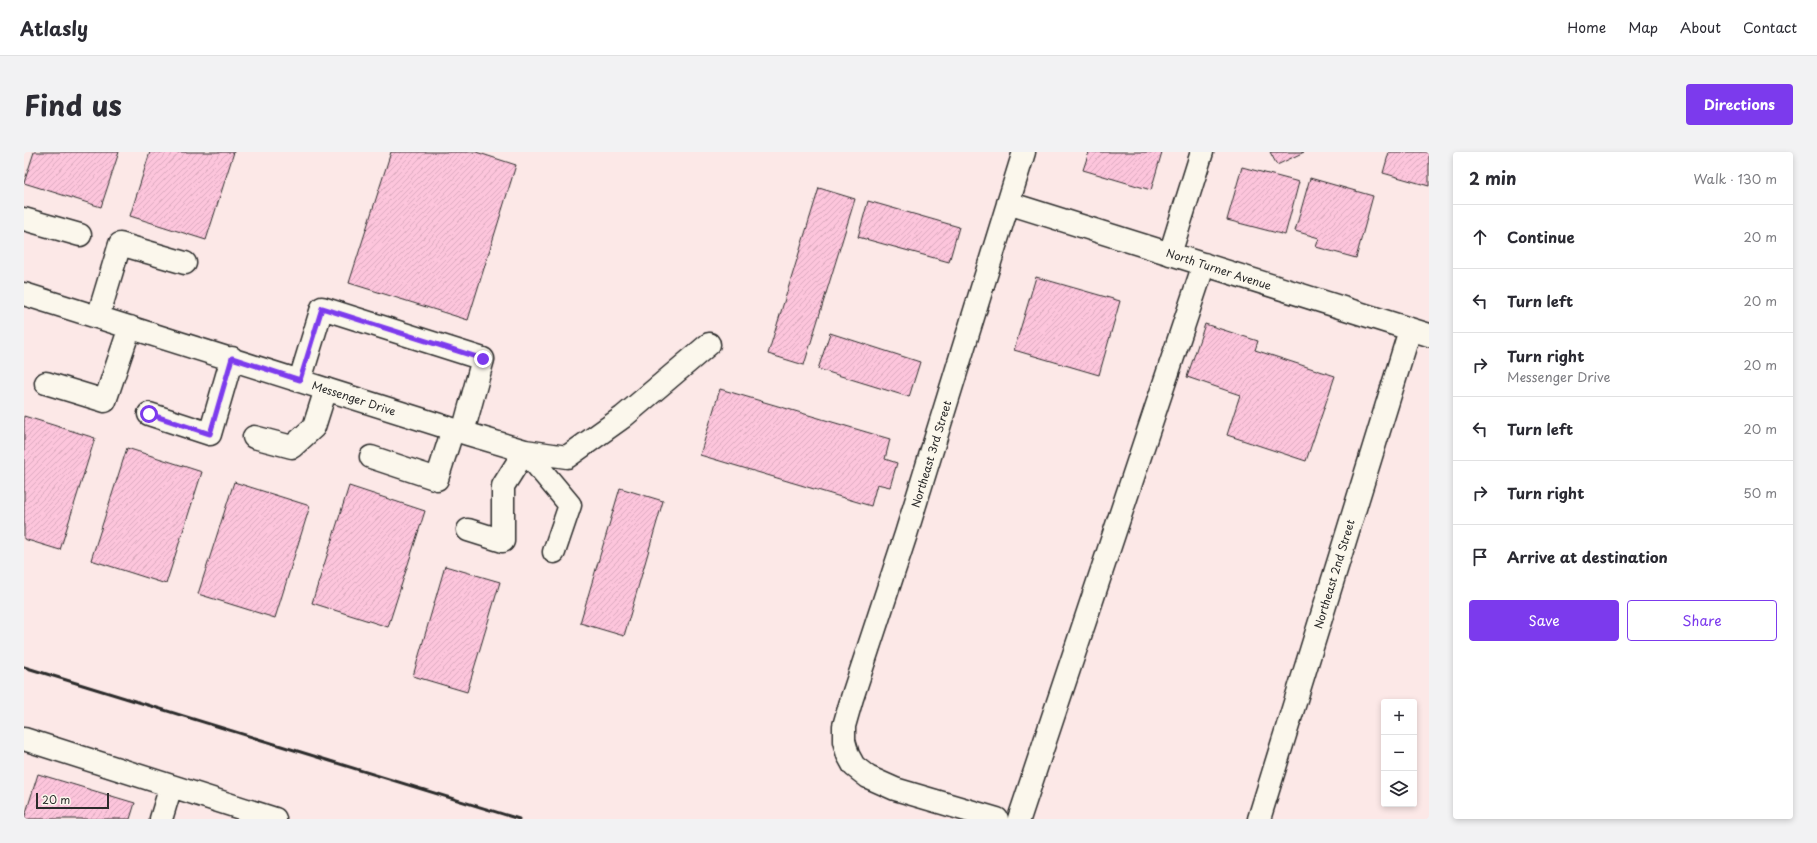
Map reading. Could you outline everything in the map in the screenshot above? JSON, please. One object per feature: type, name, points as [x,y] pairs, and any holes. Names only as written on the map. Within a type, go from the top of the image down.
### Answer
[{"type":"street","name":"Northeast 3rd Street","points":[[997,819],[895,789],[868,777],[854,766],[848,755],[844,741],[844,726],[904,542],[1024,152]]},
{"type":"street","points":[[1170,254],[1202,152]]},
{"type":"street","name":"North Turner Avenue","points":[[1008,204],[1419,332]]},
{"type":"street","points":[[24,219],[80,235]]},
{"type":"street","points":[[98,317],[120,244],[185,263]]},
{"type":"street","points":[[1018,819],[1204,264]]},
{"type":"street","name":"Messenger Drive","points":[[24,294],[232,358],[458,431],[525,451],[567,457],[623,417],[709,344]]},
{"type":"street","points":[[300,380],[322,308],[483,359],[458,431],[437,479],[372,457]]},
{"type":"street","points":[[46,383],[105,401],[130,327]]},
{"type":"street","name":"Northeast 2nd Street","points":[[1259,819],[1419,332]]},
{"type":"street","points":[[149,414],[210,434],[232,358]]},
{"type":"street","points":[[254,437],[292,447],[314,427],[326,388]]},
{"type":"street","points":[[468,530],[503,541],[503,486],[525,451],[570,505],[554,552]]},
{"type":"street","points":[[24,739],[275,819]]},
{"type":"street","points":[[161,819],[171,786]]},
{"type":"building","points":[[34,152],[119,152],[101,207],[24,183]]},
{"type":"building","points":[[150,152],[234,152],[206,240],[130,216]]},
{"type":"building","points":[[391,152],[476,152],[516,165],[468,320],[349,283]]},
{"type":"building","points":[[1089,152],[1162,152],[1151,190],[1083,170]]},
{"type":"building","points":[[1270,152],[1304,152],[1277,165]]},
{"type":"building","points":[[1389,152],[1429,152],[1429,186],[1383,173]]},
{"type":"building","points":[[1242,167],[1299,182],[1285,235],[1227,220]]},
{"type":"building","points":[[1310,178],[1373,196],[1356,258],[1316,247],[1319,238],[1295,231]]},
{"type":"building","points":[[819,188],[855,199],[804,365],[768,354]]},
{"type":"building","points":[[868,201],[959,227],[949,262],[858,237]]},
{"type":"building","points":[[1036,277],[1120,301],[1099,375],[1014,350]]},
{"type":"building","points":[[1205,324],[1258,341],[1255,350],[1335,376],[1306,461],[1227,435],[1240,395],[1187,377]]},
{"type":"building","points":[[830,333],[920,362],[909,397],[818,369]]},
{"type":"building","points":[[720,389],[890,439],[885,459],[897,463],[890,487],[877,484],[871,506],[700,455]]},
{"type":"building","points":[[24,416],[95,438],[60,550],[24,539]]},
{"type":"building","points":[[127,448],[202,472],[166,584],[91,560]]},
{"type":"building","points":[[234,482],[310,506],[275,618],[198,594]]},
{"type":"building","points":[[349,486],[425,511],[388,627],[312,603]]},
{"type":"building","points":[[620,488],[663,501],[624,636],[580,623]]},
{"type":"building","points":[[445,566],[500,582],[467,692],[413,676]]},
{"type":"building","points":[[38,774],[135,803],[130,819],[24,819]]},
{"type":"railway","points":[[24,667],[519,819]]},
{"type":"route","points":[[149,414],[210,434],[232,358],[300,380],[322,308],[483,359]]}]
